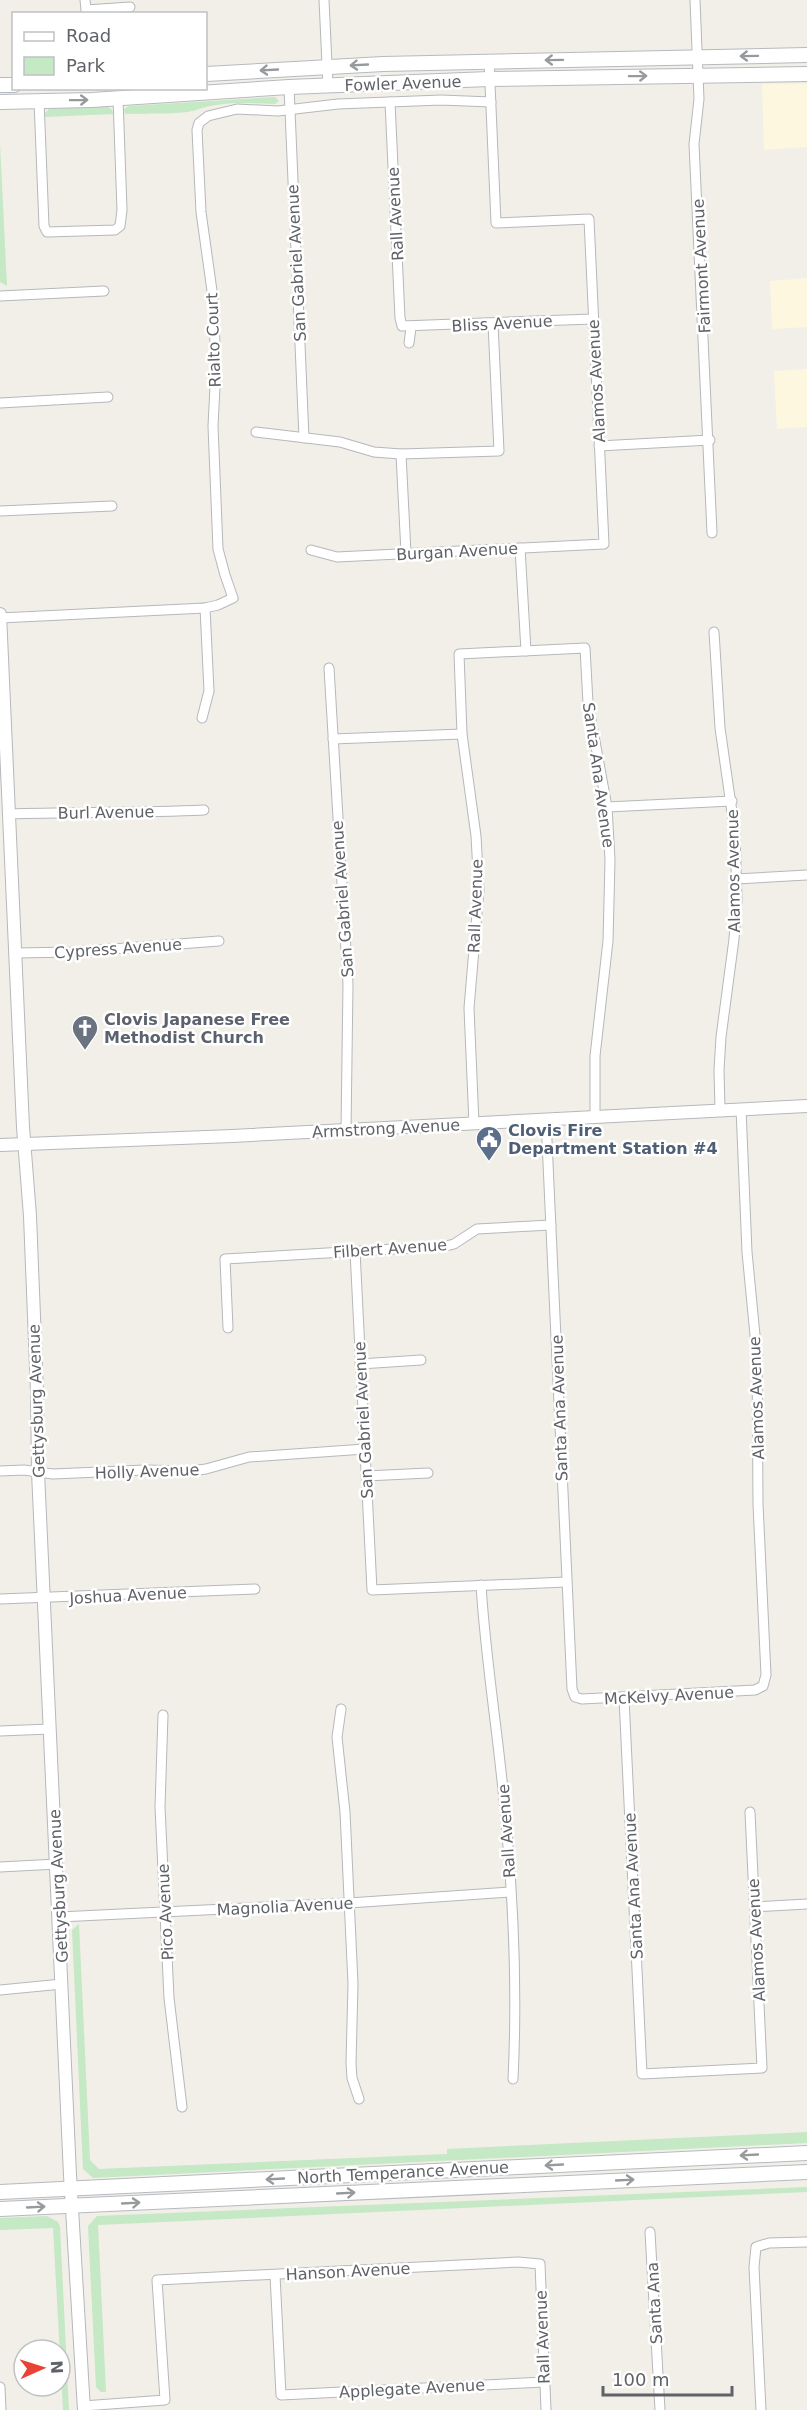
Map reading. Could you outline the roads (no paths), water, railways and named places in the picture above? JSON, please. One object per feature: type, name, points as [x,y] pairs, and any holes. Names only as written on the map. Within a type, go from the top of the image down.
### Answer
[{"type":"main road","name":"Fowler Avenue","points":[[207,74],[489,61],[807,55]]},
{"type":"main road","points":[[772,76],[776,66],[807,61]]},
{"type":"main road","name":"Fowler Avenue","points":[[0,102],[489,79],[807,74]]},
{"type":"main road","name":"North Temperance Avenue","points":[[0,2192],[807,2152]]},
{"type":"main road","name":"North Temperance Avenue","points":[[0,2209],[807,2172]]},
{"type":"street","points":[[324,0],[328,86]]},
{"type":"street","name":"Fairmont Avenue","points":[[695,0],[699,99],[694,144],[710,440],[712,533]]},
{"type":"street","points":[[86,5],[130,8]]},
{"type":"street","points":[[489,61],[490,102]]},
{"type":"street","name":"San Gabriel Avenue","points":[[289,87],[304,438]]},
{"type":"street","points":[[39,100],[44,226],[47,232],[67,233],[116,230],[120,226],[122,210],[118,98]]},
{"type":"street","name":"Fowler Avenue","points":[[237,110],[290,110],[338,104],[441,100],[490,102]]},
{"type":"street","name":"Rall Avenue","points":[[390,102],[400,318],[406,327]]},
{"type":"street","name":"Alamos Avenue","points":[[490,102],[496,223],[588,219],[604,544]]},
{"type":"street","name":"Rialto Court","points":[[205,608],[233,598],[218,549],[213,426],[216,367],[213,298],[201,212],[197,130],[199,123],[208,116],[237,110]]},
{"type":"street","points":[[0,296],[104,291]]},
{"type":"street","name":"Bliss Avenue","points":[[406,327],[593,319]]},
{"type":"street","points":[[256,432],[340,442],[375,452],[401,454],[499,451],[493,324]]},
{"type":"street","points":[[406,327],[409,343]]},
{"type":"street","points":[[0,403],[108,398]]},
{"type":"street","points":[[599,446],[710,440]]},
{"type":"street","points":[[401,454],[406,553]]},
{"type":"street","points":[[0,511],[112,506]]},
{"type":"street","name":"Burgan Avenue","points":[[311,550],[337,557],[604,544]]},
{"type":"street","points":[[520,548],[526,651]]},
{"type":"street","points":[[0,616],[205,608],[209,691],[202,718]]},
{"type":"street","name":"Gettysburg Avenue","points":[[0,616],[3,762],[9,814],[16,953],[37,1392],[38,1472],[83,2408]]},
{"type":"street","name":"Alamos Avenue","points":[[714,632],[720,728],[732,801],[736,879],[734,939],[721,1037],[720,1110]]},
{"type":"street","name":"Santa Ana Avenue","points":[[526,651],[585,648],[588,703],[606,807],[611,902],[596,1025],[595,1116]]},
{"type":"street","name":"Rall Avenue","points":[[474,1124],[469,1008],[479,890],[476,836],[462,734],[459,654],[526,651]]},
{"type":"street","name":"San Gabriel Avenue","points":[[329,668],[348,984],[346,1130]]},
{"type":"street","points":[[333,739],[462,734]]},
{"type":"street","points":[[606,807],[732,801]]},
{"type":"street","name":"Burl Avenue","points":[[9,814],[58,812],[113,814],[204,810]]},
{"type":"street","points":[[736,879],[807,875]]},
{"type":"street","name":"Cypress Avenue","points":[[16,953],[72,952],[219,941]]},
{"type":"street","name":"Armstrong Avenue","points":[[0,1145],[474,1124],[807,1106]]},
{"type":"street","name":"Alamos Avenue","points":[[741,1109],[747,1251],[757,1378],[759,1504],[766,1675],[763,1686]]},
{"type":"street","name":"Santa Ana Avenue","points":[[546,1119],[566,1582],[572,1689],[575,1697]]},
{"type":"street","name":"Filbert Avenue","points":[[228,1328],[225,1259],[446,1246],[485,1228],[551,1225]]},
{"type":"street","name":"San Gabriel Avenue","points":[[355,1251],[372,1590],[481,1585]]},
{"type":"street","points":[[360,1364],[421,1360]]},
{"type":"street","name":"Holly Avenue","points":[[0,1471],[24,1470],[53,1474],[146,1470],[190,1471],[249,1457],[365,1449]]},
{"type":"street","points":[[366,1476],[428,1473]]},
{"type":"street","points":[[481,1585],[566,1582]]},
{"type":"street","name":"Rall Avenue","points":[[481,1585],[485,1650],[508,1835],[513,1979],[513,2079]]},
{"type":"street","name":"Joshua Avenue","points":[[0,1599],[255,1589]]},
{"type":"street","name":"McKelvy Avenue","points":[[575,1697],[582,1700],[624,1698],[755,1690],[763,1686]]},
{"type":"street","name":"Santa Ana Avenue","points":[[624,1698],[642,2074],[762,2068]]},
{"type":"street","points":[[341,1709],[337,1737],[345,1812],[353,1994],[351,2063],[352,2078],[359,2099]]},
{"type":"street","name":"Pico Avenue","points":[[163,1715],[160,1807],[169,1998],[182,2107]]},
{"type":"street","points":[[0,1731],[51,1729]]},
{"type":"street","name":"Alamos Avenue","points":[[750,1812],[762,2068]]},
{"type":"street","points":[[0,1867],[57,1864]]},
{"type":"street","name":"Magnolia Avenue","points":[[59,1917],[349,1903],[510,1892]]},
{"type":"street","points":[[755,1907],[807,1904]]},
{"type":"street","points":[[0,1990],[62,1984]]},
{"type":"street","name":"Santa Ana","points":[[651,2232],[660,2410]]},
{"type":"street","points":[[761,2410],[754,2267],[756,2247],[768,2243],[807,2242]]},
{"type":"street","name":"Hanson Avenue","points":[[83,2408],[165,2400],[157,2280],[518,2262],[540,2265]]},
{"type":"street","name":"Rall Avenue","points":[[540,2265],[546,2410]]},
{"type":"street","name":"Applegate Avenue","points":[[275,2275],[281,2395],[544,2382]]},
{"type":"street","points":[[0,2387],[1,2410]]},
{"type":"place","name":"Clovis Japanese Free Methodist Church","points":[[85,1051]]},
{"type":"place","name":"Clovis Fire Department Station #4","points":[[489,1162]]}]
